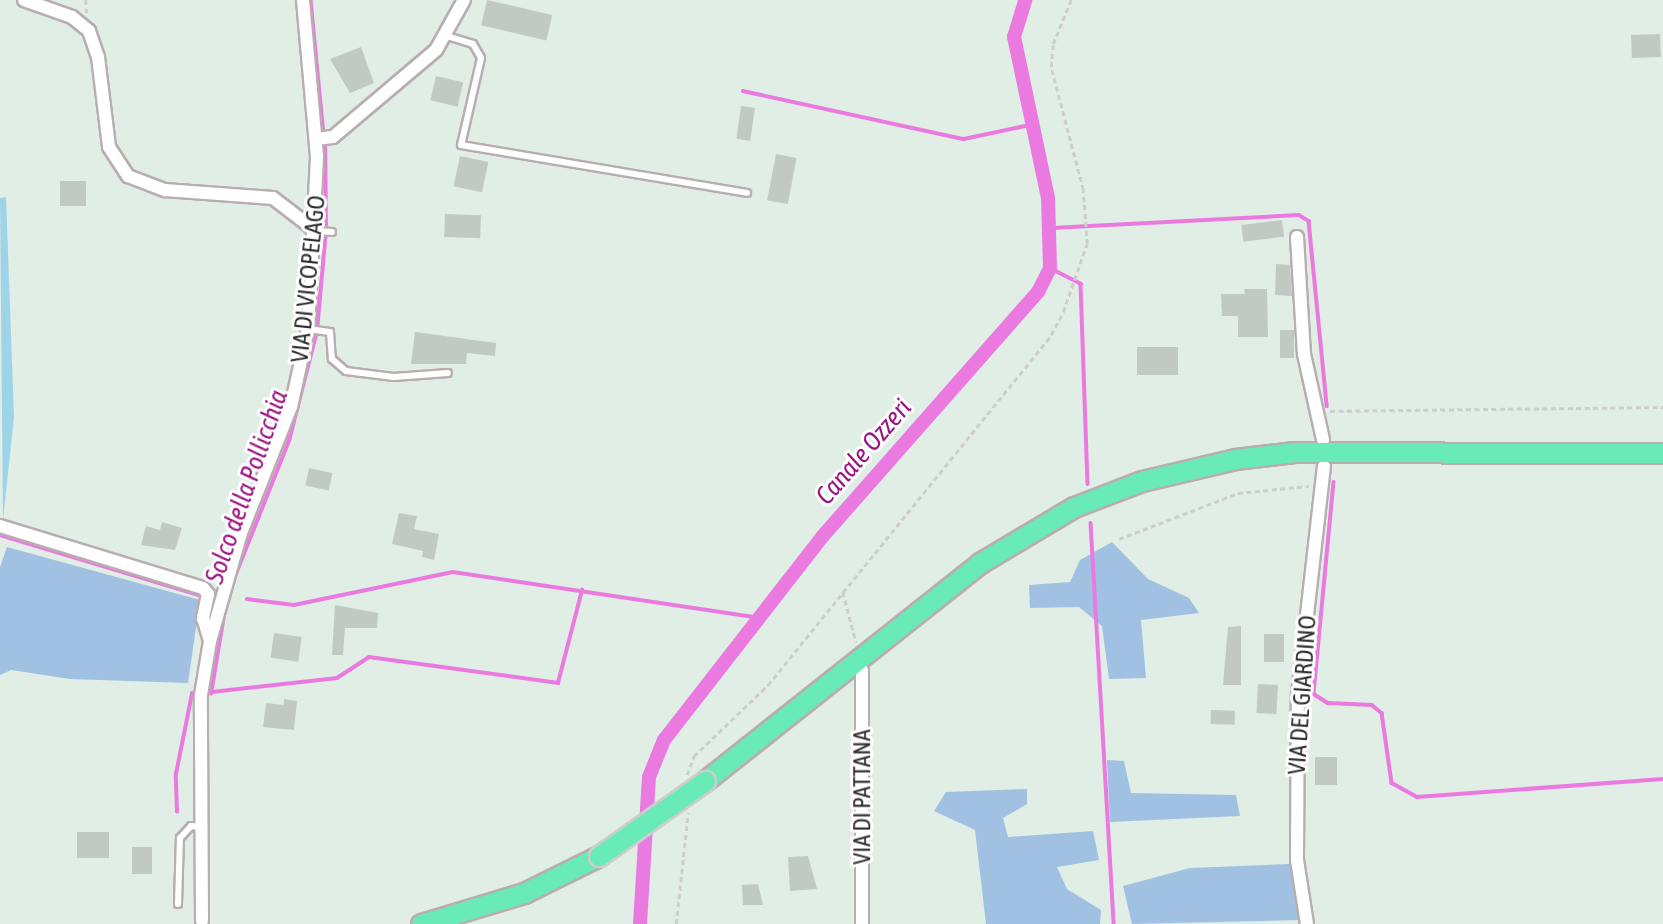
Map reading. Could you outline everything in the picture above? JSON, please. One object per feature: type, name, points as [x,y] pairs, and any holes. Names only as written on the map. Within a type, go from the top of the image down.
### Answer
[{"type":"main road","points":[[421,924],[524,893],[599,856],[705,781],[980,563],[1074,507],[1142,481],[1235,459],[1295,452],[1663,453]]},
{"type":"street","points":[[24,0],[72,17],[89,31],[98,57],[109,147],[128,176],[165,190],[273,198],[319,231]]},
{"type":"street","name":"VIA DI VICOPELAGO","points":[[202,921],[201,695],[210,641],[242,533],[291,407],[310,329],[319,231],[322,138],[303,0]]},
{"type":"street","points":[[322,138],[421,64],[447,36],[464,0]]},
{"type":"street","points":[[1297,237],[1304,354],[1323,440]]},
{"type":"street","name":"VIA DEL GIARDINO","points":[[1307,924],[1297,860],[1298,694],[1324,466]]},
{"type":"street","points":[[0,526],[203,588],[208,594],[203,618],[210,641]]},
{"type":"street","name":"VIA DI PATTANA","points":[[862,670],[862,924]]},
{"type":"lane","points":[[447,36],[473,44],[481,58],[461,145],[747,193]]},
{"type":"lane","points":[[319,231],[332,232]]},
{"type":"lane","points":[[310,329],[324,331],[333,338],[335,364],[346,371],[394,377],[448,373]]},
{"type":"lane","points":[[178,904],[180,838],[191,826],[201,827]]},
{"type":"path","points":[[856,642],[843,607],[844,589],[1051,335],[1075,288],[1086,233],[1083,190],[1051,67],[1053,44],[1071,0]]},
{"type":"path","points":[[1316,412],[1663,407]]},
{"type":"path","points":[[1119,539],[1238,494],[1323,485]]},
{"type":"shaded area","points":[[6,197],[14,417],[3,520],[0,198]]},
{"type":"shaded area","points":[[1112,542],[1148,579],[1189,598],[1199,613],[1141,620],[1146,678],[1109,679],[1102,626],[1079,607],[1030,608],[1029,585],[1070,582],[1080,560]]},
{"type":"shaded area","points":[[7,547],[200,600],[188,683],[70,679],[11,670],[0,675],[0,567]]},
{"type":"shaded area","points":[[1107,760],[1124,761],[1131,793],[1236,795],[1240,816],[1110,822]]},
{"type":"shaded area","points":[[1027,789],[1027,804],[1003,818],[1008,837],[1093,831],[1099,860],[1057,867],[1067,889],[1101,910],[1100,924],[986,924],[975,830],[934,811],[946,792]]},
{"type":"shaded area","points":[[1290,864],[1300,920],[1132,924],[1123,886],[1190,868]]},
{"type":"building","points":[[487,0],[552,15],[546,40],[481,25]]},
{"type":"building","points":[[1660,34],[1661,57],[1632,58],[1631,35]]},
{"type":"building","points":[[361,47],[374,83],[350,93],[330,59]]},
{"type":"building","points":[[436,76],[463,82],[458,107],[430,100]]},
{"type":"building","points":[[741,106],[755,108],[750,141],[736,139]]},
{"type":"building","points":[[776,154],[797,158],[788,204],[767,200]]},
{"type":"building","points":[[460,156],[488,162],[482,192],[454,186]]},
{"type":"building","points":[[60,181],[86,181],[86,206],[60,206]]},
{"type":"building","points":[[445,214],[481,215],[480,238],[444,237]]},
{"type":"building","points":[[1282,220],[1284,237],[1243,242],[1241,225]]},
{"type":"building","points":[[1276,264],[1290,265],[1292,296],[1275,295]]},
{"type":"building","points":[[1244,289],[1267,289],[1268,337],[1238,337],[1238,316],[1222,316],[1221,294],[1245,294]]},
{"type":"building","points":[[1280,330],[1294,330],[1294,358],[1280,358]]},
{"type":"building","points":[[415,332],[496,343],[495,356],[467,353],[466,364],[411,364]]},
{"type":"building","points":[[1137,347],[1178,347],[1178,375],[1137,375]]},
{"type":"building","points":[[309,468],[332,473],[329,491],[305,486]]},
{"type":"building","points":[[399,513],[417,516],[414,529],[439,534],[434,560],[422,557],[423,551],[392,544]]},
{"type":"building","points":[[162,522],[182,528],[175,550],[141,545],[146,526],[160,530]]},
{"type":"building","points":[[335,605],[378,613],[377,628],[345,628],[343,655],[332,655]]},
{"type":"building","points":[[1241,626],[1241,685],[1223,685],[1228,627]]},
{"type":"building","points":[[274,633],[302,637],[298,662],[271,658]]},
{"type":"building","points":[[1264,634],[1284,634],[1284,662],[1264,662]]},
{"type":"building","points":[[1258,684],[1278,685],[1276,714],[1256,713]]},
{"type":"building","points":[[284,699],[297,701],[294,730],[263,727],[266,703],[284,705]]},
{"type":"building","points":[[1211,710],[1235,711],[1234,725],[1211,724]]},
{"type":"building","points":[[1315,757],[1337,757],[1337,785],[1315,785]]},
{"type":"building","points":[[77,832],[109,832],[109,858],[77,858]]},
{"type":"building","points":[[132,847],[152,847],[152,874],[132,874]]},
{"type":"building","points":[[808,856],[817,889],[790,891],[788,857]]},
{"type":"building","points":[[758,884],[763,905],[743,905],[742,885]]},
{"type":"waterway","name":"Solco della Pollicchia","points":[[311,0],[324,135]]},
{"type":"waterway","name":"Canale Ozzeri","points":[[640,924],[649,777],[664,740],[822,537],[1038,292],[1050,268],[1048,198],[1014,37],[1025,0]]},
{"type":"waterway","points":[[743,91],[964,139],[1030,125]]},
{"type":"waterway","name":"Solco della Pollicchia","points":[[234,579],[289,441],[317,331],[326,231],[325,142]]},
{"type":"waterway","points":[[1052,228],[1299,215],[1309,221],[1327,406]]},
{"type":"waterway","points":[[1050,268],[1081,284],[1088,484]]},
{"type":"waterway","points":[[1334,482],[1314,694],[1328,703],[1372,705],[1382,713],[1392,783],[1417,797],[1663,779]]},
{"type":"waterway","points":[[1091,523],[1114,924]]},
{"type":"waterway","points":[[0,535],[202,596]]},
{"type":"waterway","points":[[247,599],[294,605],[453,572],[759,618]]},
{"type":"waterway","points":[[212,692],[337,678],[369,657],[558,683],[582,590]]},
{"type":"waterway","name":"Solco della Pollicchia","points":[[211,694],[225,609]]},
{"type":"waterway","name":"Solco della Pollicchia","points":[[177,812],[176,774],[192,694]]}]
